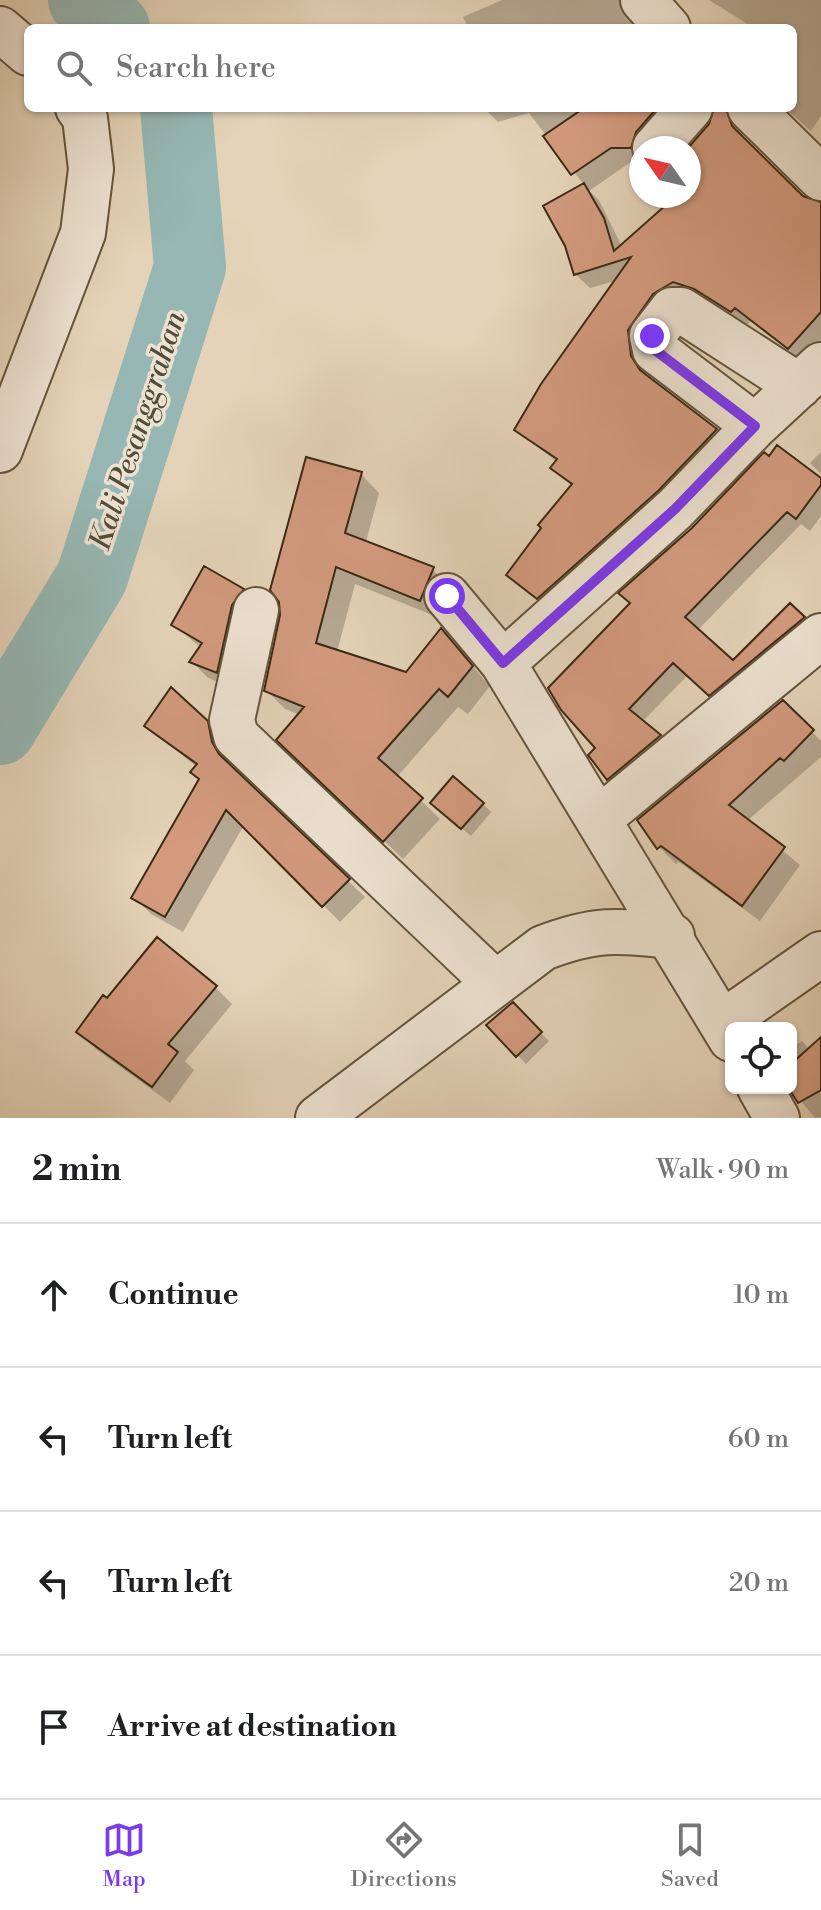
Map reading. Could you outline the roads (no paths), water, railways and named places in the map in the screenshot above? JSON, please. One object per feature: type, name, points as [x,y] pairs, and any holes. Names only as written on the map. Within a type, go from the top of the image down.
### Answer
[{"type":"street","points":[[643,0],[664,24]]},
{"type":"street","points":[[0,29],[24,50]]},
{"type":"street","points":[[2,441],[83,233],[91,169],[85,118],[81,112]]},
{"type":"street","points":[[666,136],[686,112]]},
{"type":"street","points":[[754,112],[821,178]]},
{"type":"street","points":[[503,663],[675,509],[755,426],[810,376],[681,310],[672,310],[652,336],[655,350],[755,426]]},
{"type":"street","points":[[447,596],[503,663],[672,936],[725,1029]]},
{"type":"street","points":[[256,610],[232,720],[236,736],[494,982]]},
{"type":"street","points":[[600,818],[821,636]]},
{"type":"street","points":[[318,1118],[494,982],[543,948],[575,935],[611,929],[672,936]]},
{"type":"street","points":[[737,1022],[821,954]]},
{"type":"street","points":[[763,1094],[777,1118]]},
{"type":"waterway","name":"Kali Pesanggrahan","points":[[84,0],[110,24]]},
{"type":"waterway","name":"Kali Pesanggrahan","points":[[0,729],[92,577],[190,267],[176,112]]}]
